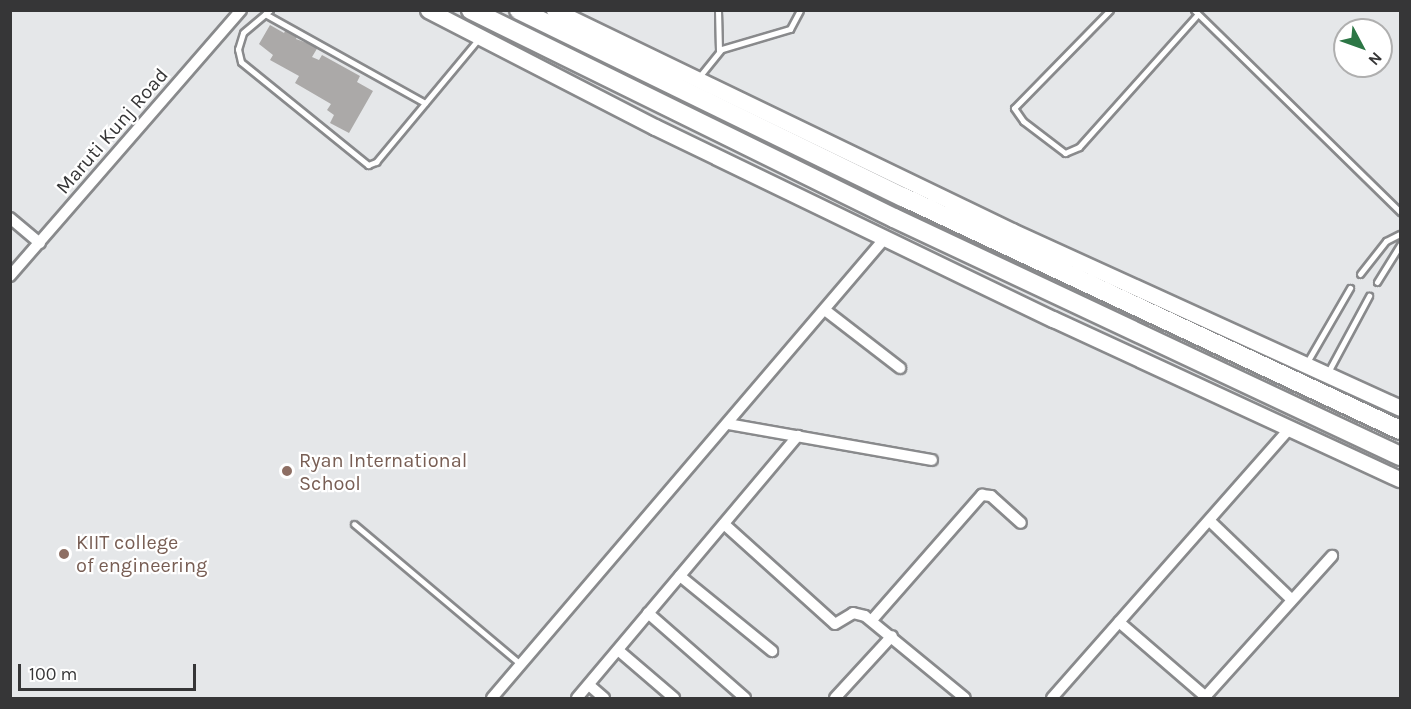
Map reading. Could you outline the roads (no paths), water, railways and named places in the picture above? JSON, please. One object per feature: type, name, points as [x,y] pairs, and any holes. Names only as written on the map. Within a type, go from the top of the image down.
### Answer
[{"type":"highway","points":[[471,10],[611,81],[1401,456]]},
{"type":"highway","points":[[519,10],[903,198],[1401,430]]},
{"type":"main road","points":[[428,10],[654,127],[1290,428],[1401,478]]},
{"type":"main road","points":[[554,10],[696,80],[1305,366],[1401,408]]},
{"type":"street","name":"Maruti Kunj Road","points":[[10,276],[241,10]]},
{"type":"street","points":[[10,218],[40,243]]},
{"type":"street","points":[[492,699],[886,237]]},
{"type":"street","points":[[825,310],[900,368]]},
{"type":"street","points":[[728,424],[932,460]]},
{"type":"street","points":[[1054,698],[1119,622],[1211,522],[1290,428]]},
{"type":"street","points":[[578,699],[798,436]]},
{"type":"street","points":[[872,620],[982,495],[991,496],[1021,523]]},
{"type":"street","points":[[1211,522],[1292,600]]},
{"type":"street","points":[[724,524],[835,624],[855,613],[872,620],[965,699]]},
{"type":"street","points":[[1119,622],[1206,698],[1332,556]]},
{"type":"street","points":[[680,576],[772,651]]},
{"type":"street","points":[[648,614],[745,699]]},
{"type":"street","points":[[835,699],[892,636]]},
{"type":"street","points":[[618,650],[674,699]]},
{"type":"street","points":[[588,685],[604,699]]},
{"type":"lane","points":[[718,10],[719,51]]},
{"type":"lane","points":[[696,80],[719,51],[785,32],[794,24],[800,10]]},
{"type":"lane","points":[[1110,10],[1014,108],[1023,121],[1065,153],[1079,147],[1196,12],[1401,212]]},
{"type":"lane","points":[[424,103],[267,12],[243,33],[238,49],[241,62],[364,164],[376,162],[480,37]]},
{"type":"lane","points":[[1360,274],[1386,241],[1401,234]]},
{"type":"lane","points":[[1377,282],[1401,244]]},
{"type":"lane","points":[[1305,366],[1350,288]]},
{"type":"lane","points":[[1326,375],[1369,296]]},
{"type":"lane","points":[[354,524],[521,665]]},
{"type":"place","name":"Ryan International School","points":[[287,471]]},
{"type":"place","name":"KIIT college of engineering","points":[[64,554]]}]
